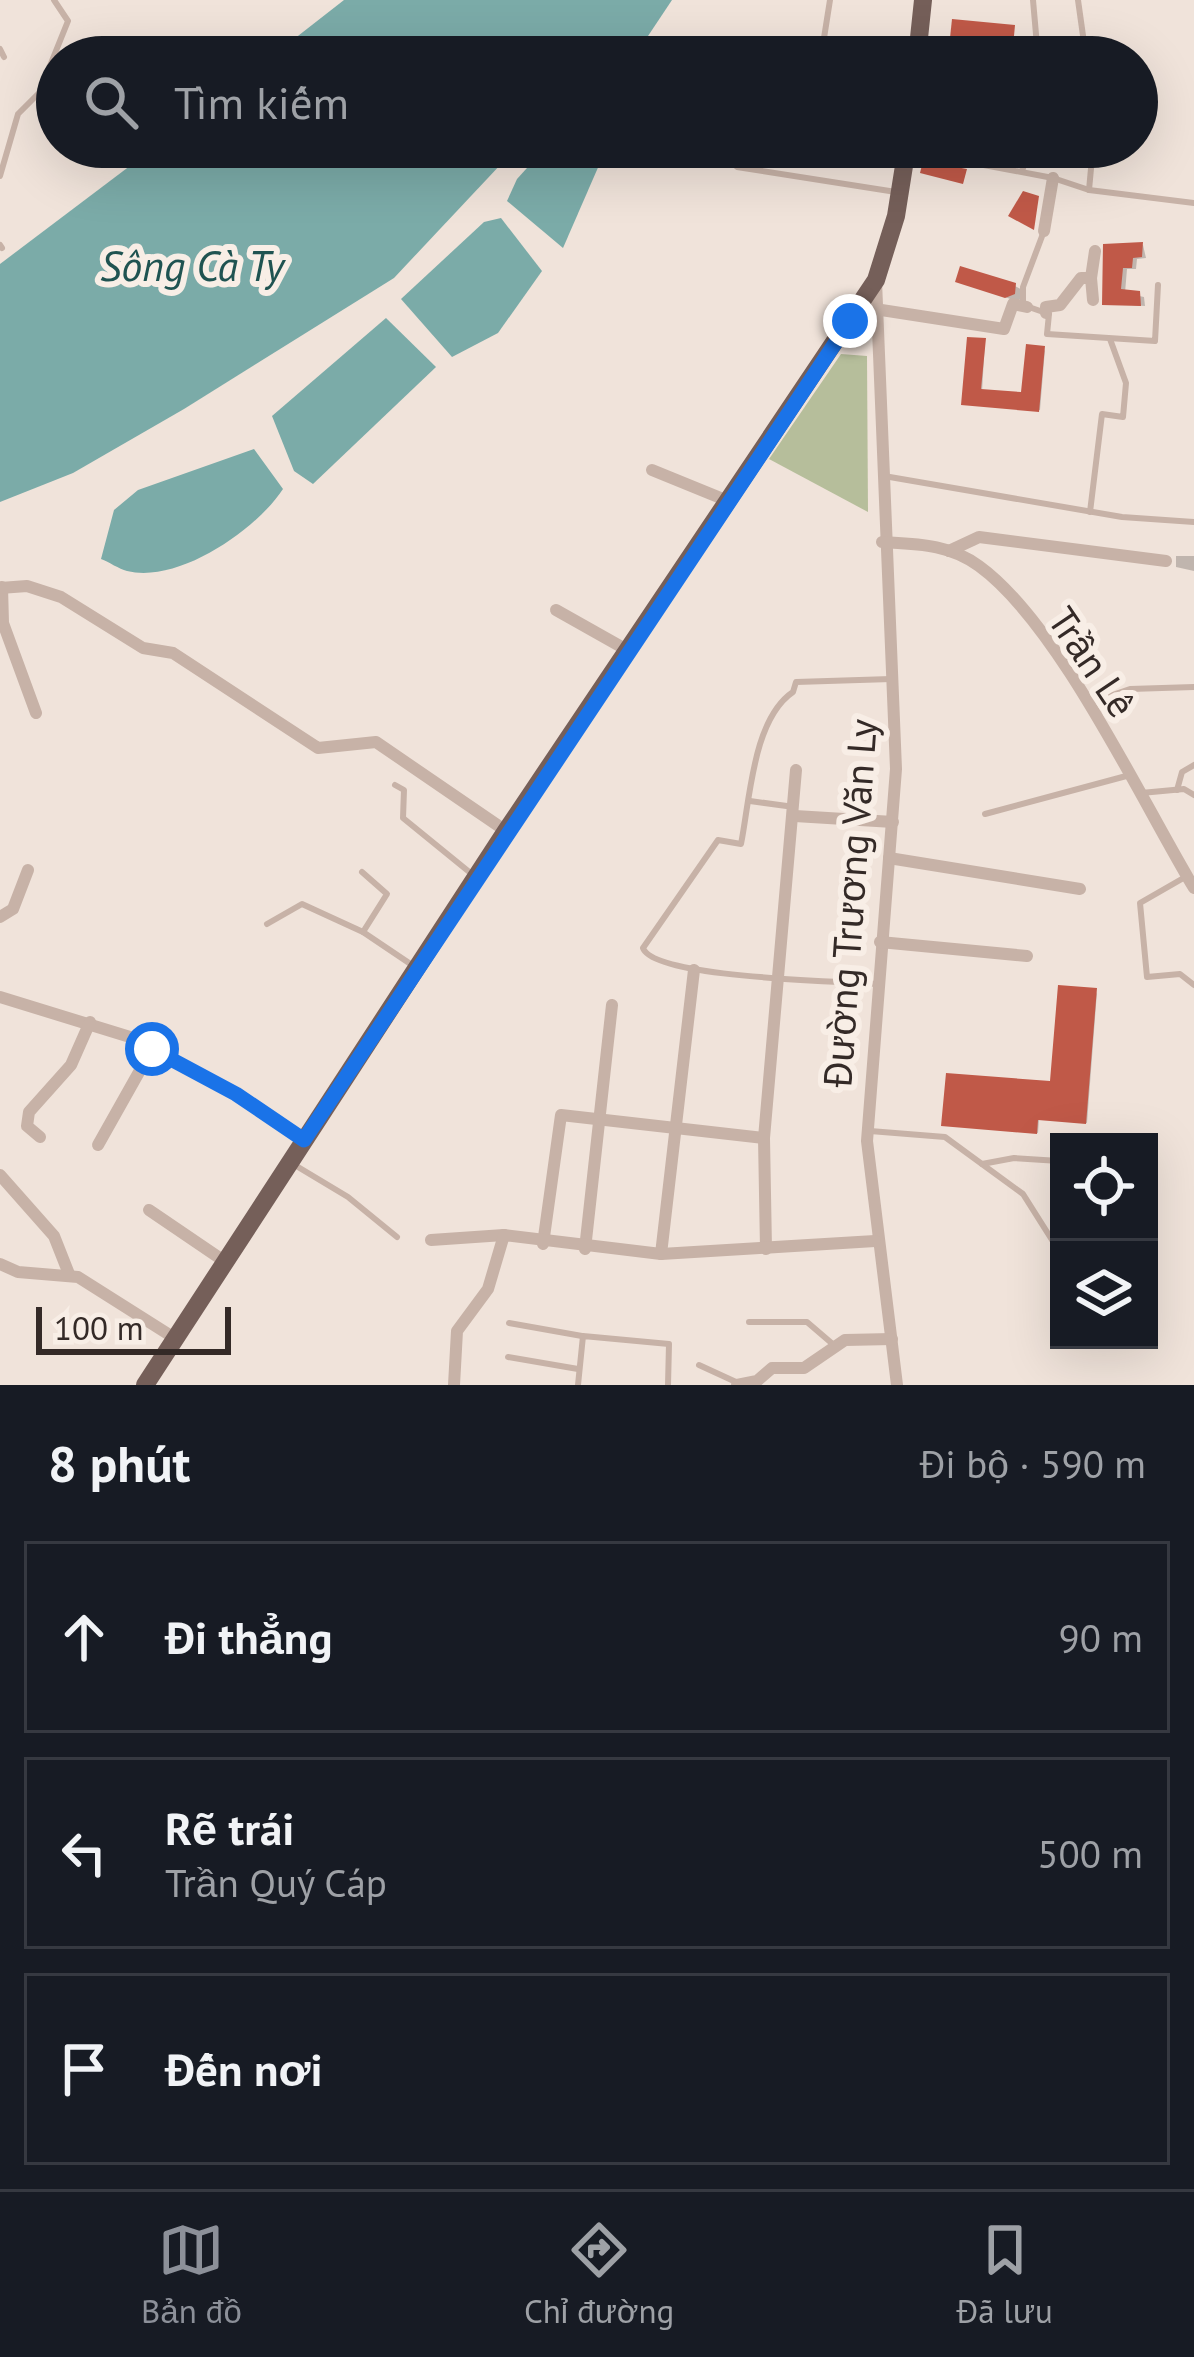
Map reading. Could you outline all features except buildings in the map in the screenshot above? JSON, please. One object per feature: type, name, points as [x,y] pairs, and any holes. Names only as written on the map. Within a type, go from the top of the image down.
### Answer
[{"type":"main road","points":[[918,36],[921,0]]},
{"type":"main road","points":[[151,1383],[224,1262],[506,831],[876,280],[903,168]]},
{"type":"street","points":[[1044,231],[1053,178]]},
{"type":"street","points":[[1093,300],[1095,251]]},
{"type":"street","points":[[1046,313],[1046,308],[1060,305],[1081,278],[1091,278]]},
{"type":"street","name":"Đường Trương Văn Ly","points":[[876,280],[882,542],[896,736],[867,1130],[875,1241],[897,1385]]},
{"type":"street","points":[[875,309],[1004,329],[1012,304],[1028,307]]},
{"type":"street","points":[[652,470],[728,501]]},
{"type":"street","points":[[950,551],[979,537],[1166,561]]},
{"type":"street","name":"Trần Lê","points":[[882,542],[950,551],[981,567],[1015,602],[1086,704],[1190,882]]},
{"type":"street","points":[[36,713],[3,623],[1,587],[48,591],[143,648],[167,650],[318,748],[376,742],[506,831]]},
{"type":"street","points":[[556,610],[627,650]]},
{"type":"street","points":[[766,1250],[764,1138],[796,770]]},
{"type":"street","points":[[795,812],[893,822]]},
{"type":"street","points":[[889,858],[1079,889]]},
{"type":"street","points":[[0,917],[13,909],[28,870]]},
{"type":"street","points":[[880,942],[1027,956]]},
{"type":"street","points":[[661,1254],[694,970]]},
{"type":"street","points":[[0,997],[90,1022],[152,1049],[236,1094],[304,1140]]},
{"type":"street","points":[[585,1249],[612,1005]]},
{"type":"street","points":[[40,1137],[27,1126],[29,1112],[60,1082],[90,1022]]},
{"type":"street","points":[[98,1145],[152,1049]]},
{"type":"street","points":[[543,1244],[559,1118],[565,1114],[764,1138]]},
{"type":"street","points":[[0,1175],[54,1236],[68,1274]]},
{"type":"street","points":[[149,1210],[224,1262]]},
{"type":"street","points":[[454,1385],[457,1331],[488,1289],[503,1235]]},
{"type":"street","points":[[431,1240],[503,1235],[543,1244],[661,1254],[875,1241]]},
{"type":"street","points":[[0,1264],[18,1272],[68,1274],[176,1339]]},
{"type":"street","points":[[738,1384],[757,1381],[772,1368],[804,1367],[836,1346],[892,1339]]},
{"type":"lane","points":[[54,0],[68,21],[62,36]]},
{"type":"lane","points":[[825,36],[830,0]]},
{"type":"lane","points":[[1033,0],[1037,36]]},
{"type":"lane","points":[[1078,0],[1083,36]]},
{"type":"lane","points":[[0,176],[18,114],[36,96]]},
{"type":"lane","points":[[743,168],[899,193]]},
{"type":"lane","points":[[1006,168],[1089,190],[1194,203]]},
{"type":"lane","points":[[1089,190],[1091,168]]},
{"type":"lane","points":[[1044,231],[1023,286],[1028,307],[1046,313],[1047,334],[1155,341],[1158,285]]},
{"type":"lane","points":[[1090,512],[1102,414],[1123,417],[1126,383],[1109,338]]},
{"type":"lane","points":[[880,476],[948,483],[1090,512],[1194,521]]},
{"type":"lane","points":[[876,984],[694,970],[655,961],[644,948],[718,840],[741,844],[778,703],[793,692],[796,682],[891,679]]},
{"type":"lane","points":[[1086,704],[1130,689],[1194,687]]},
{"type":"lane","points":[[1177,790],[1182,772],[1194,766]]},
{"type":"lane","points":[[986,814],[1130,775]]},
{"type":"lane","points":[[395,784],[404,790],[403,818],[476,878]]},
{"type":"lane","points":[[1141,793],[1177,790],[1194,795]]},
{"type":"lane","points":[[750,801],[795,812]]},
{"type":"lane","points":[[362,872],[387,893],[363,932]]},
{"type":"lane","points":[[1190,882],[1140,903],[1147,977],[1180,974],[1194,985]]},
{"type":"lane","points":[[267,923],[302,904],[363,932],[417,968]]},
{"type":"lane","points":[[867,1130],[945,1137],[1027,1198],[1053,1241]]},
{"type":"lane","points":[[982,1164],[1014,1158],[1050,1160]]},
{"type":"lane","points":[[290,1162],[348,1197],[398,1238]]},
{"type":"lane","points":[[748,1322],[807,1322],[836,1346]]},
{"type":"lane","points":[[508,1323],[669,1344],[668,1385]]},
{"type":"lane","points":[[578,1385],[583,1336]]},
{"type":"lane","points":[[508,1357],[578,1370]]},
{"type":"lane","points":[[699,1365],[738,1384]]},
{"type":"green space","points":[[841,354],[867,356],[868,512],[769,459]]},
{"type":"water","points":[[344,0],[672,0],[648,36],[298,36]]},
{"type":"water","name":"Sông Cà Ty","points":[[127,168],[497,168],[394,278],[73,473],[0,502],[0,264]]},
{"type":"water","points":[[527,168],[598,168],[563,248],[507,201]]},
{"type":"water","points":[[501,218],[542,271],[498,333],[452,357],[401,299],[484,222]]},
{"type":"water","points":[[386,318],[436,367],[313,484],[294,471],[272,416]]},
{"type":"water","points":[[254,449],[283,489],[236,536],[192,561],[148,573],[127,571],[101,559],[114,510],[138,490]]},
{"type":"route","points":[[152,1049],[236,1094],[304,1140],[850,321]]}]
